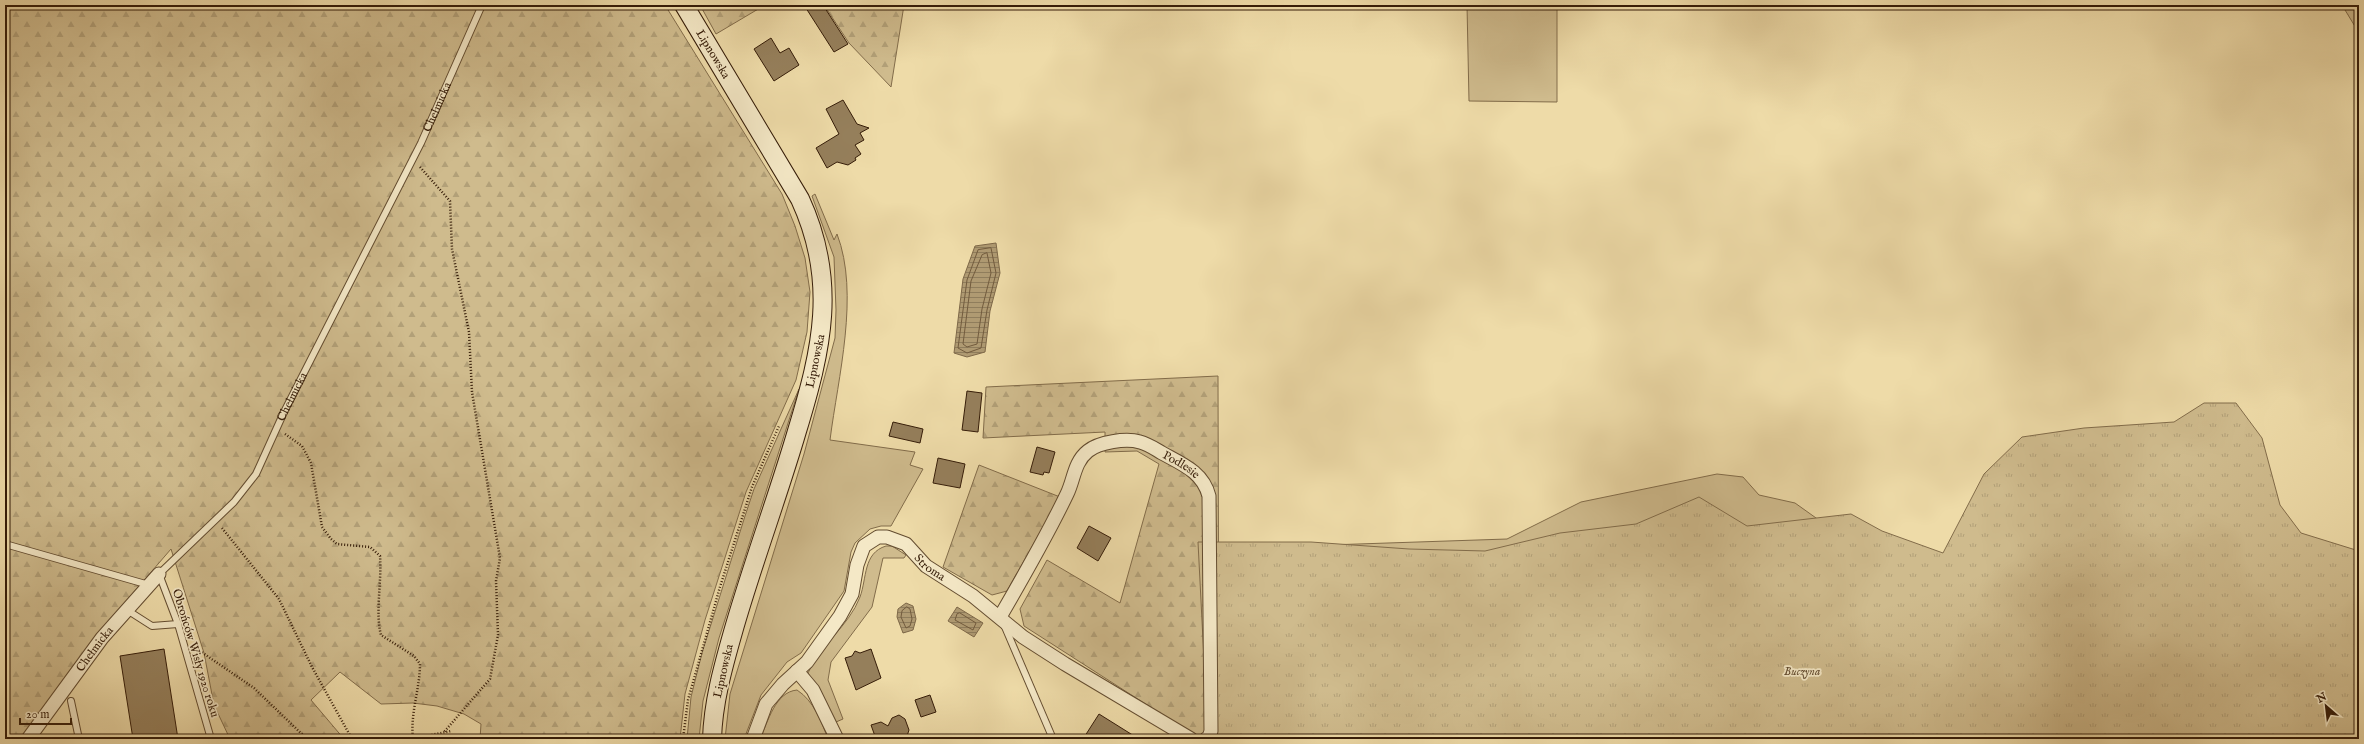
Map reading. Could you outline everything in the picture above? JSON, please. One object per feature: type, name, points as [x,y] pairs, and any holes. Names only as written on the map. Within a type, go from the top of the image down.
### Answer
[{"type":"main road","name":"Lipnowska","points":[[684,5],[800,199],[814,233],[822,268],[824,286],[823,326],[815,369],[788,462],[728,650],[718,690],[712,739]]},
{"type":"street","name":"Podlesie","points":[[1000,617],[1068,493],[1081,457],[1088,450],[1098,445],[1138,442],[1191,469],[1200,476],[1206,485],[1209,496],[1211,731],[1209,737],[1206,739]]},
{"type":"street","name":"Stroma","points":[[753,739],[766,704],[807,662],[840,616],[852,594],[860,553],[864,546],[878,537],[887,537],[906,544],[926,566],[974,596],[1023,637],[1060,661],[1189,738]]},
{"type":"street","name":"Chełmicka","points":[[28,739],[102,638],[159,574]]},
{"type":"street","points":[[797,671],[813,690],[824,709],[837,739]]},
{"type":"lane","name":"Chełmicka","points":[[159,574],[234,502],[256,474],[276,429],[413,159],[482,5]]},
{"type":"lane","points":[[5,544],[149,585]]},
{"type":"lane","name":"Obrońców Wisły 1920 roku","points":[[159,574],[178,624],[212,739]]},
{"type":"lane","points":[[127,610],[152,626],[178,624]]},
{"type":"lane","points":[[1000,617],[1013,642],[1053,739]]},
{"type":"lane","points":[[71,701],[79,739]]},
{"type":"path","points":[[413,159],[450,201],[452,249],[470,332],[472,392],[500,558],[496,581],[498,635],[490,679],[444,732]]},
{"type":"path","points":[[683,739],[688,700],[720,587],[752,488],[781,420]]},
{"type":"path","points":[[276,429],[302,446],[311,463],[322,527],[331,539],[337,544],[370,547],[380,556],[381,593],[378,622],[381,635],[414,656],[420,664],[420,678],[411,724],[412,739],[451,731]]},
{"type":"path","points":[[215,520],[279,599],[312,667],[352,739]]},
{"type":"path","points":[[182,638],[249,684],[307,739]]},
{"type":"green space","points":[[5,5],[665,5],[782,194],[795,226],[805,258],[810,292],[807,332],[796,380],[746,492],[705,620],[685,694],[680,739],[480,739],[481,724],[464,714],[437,706],[413,703],[381,704],[340,672],[311,700],[344,739],[230,739],[214,705],[204,653],[171,549],[109,621],[23,739],[5,739]]},
{"type":"green space","points":[[700,5],[765,5],[716,34]]},
{"type":"green space","points":[[824,5],[904,5],[891,87],[849,43]]},
{"type":"green space","points":[[1467,5],[1557,5],[1557,102],[1469,101]]},
{"type":"green space","points":[[2342,5],[2359,5],[2359,33]]},
{"type":"green space","points":[[815,194],[834,240],[837,234],[844,257],[847,283],[845,336],[830,440],[915,452],[910,465],[923,469],[891,526],[881,526],[870,529],[855,543],[851,552],[844,591],[801,653],[787,662],[761,695],[744,739],[725,739],[730,694],[804,454],[835,338],[836,310],[834,257],[812,196]]},
{"type":"green space","points":[[1218,376],[1219,739],[1200,739],[1024,626],[1020,609],[1047,560],[1120,603],[1159,464],[1137,451],[1105,452],[1105,432],[983,438],[986,387]]},
{"type":"green space","points":[[799,389],[719,638],[703,701],[699,739],[687,739],[691,697],[702,653],[745,516],[754,489]]},
{"type":"green space","name":"Buczyna","points":[[2204,403],[2236,403],[2262,438],[2280,505],[2301,533],[2359,551],[2359,739],[1208,739],[1198,542],[1311,542],[1409,549],[1485,551],[1560,533],[1636,524],[1699,497],[1747,526],[1851,514],[1882,531],[1943,553],[1984,474],[2022,437],[2084,428],[2174,422]]},
{"type":"green space","points":[[979,465],[1060,497],[1007,591],[992,595],[943,567]]},
{"type":"green space","points":[[1717,474],[1743,477],[1759,495],[1795,503],[1854,545],[1471,555],[1328,545],[1507,539],[1581,502]]},
{"type":"green space","points":[[886,546],[892,546],[906,555],[904,558],[883,558],[872,607],[831,662],[828,680],[843,719],[836,722],[808,673],[820,653],[849,617],[855,607],[860,597],[867,567],[873,554]]},
{"type":"green space","points":[[797,690],[808,700],[820,718],[828,739],[760,739],[769,717],[778,702],[789,692]]},
{"type":"water","points":[[996,243],[1000,273],[990,311],[985,352],[967,357],[954,353],[963,279],[975,246]]},
{"type":"water","points":[[906,603],[913,606],[916,619],[913,630],[903,633],[897,617],[898,609]]},
{"type":"water","points":[[957,607],[983,623],[974,637],[948,621]]},
{"type":"building","points":[[804,5],[823,5],[848,44],[834,52]]},
{"type":"building","points":[[771,38],[780,53],[789,48],[799,65],[774,81],[754,49]]},
{"type":"building","points":[[843,100],[857,124],[869,128],[860,133],[864,140],[855,145],[861,154],[855,158],[856,160],[848,165],[837,162],[827,168],[816,148],[839,134],[826,109]]},
{"type":"building","points":[[967,391],[982,393],[978,432],[962,430]]},
{"type":"building","points":[[893,422],[923,429],[920,443],[889,436]]},
{"type":"building","points":[[1037,447],[1055,452],[1049,473],[1044,472],[1043,475],[1030,472]]},
{"type":"building","points":[[938,458],[965,464],[960,488],[933,483]]},
{"type":"building","points":[[1089,526],[1111,538],[1098,561],[1077,548]]},
{"type":"building","points":[[164,649],[178,739],[133,739],[120,656]]},
{"type":"building","points":[[871,649],[881,678],[856,690],[845,658],[852,656],[855,651],[860,653]]},
{"type":"building","points":[[930,695],[936,712],[921,717],[915,700]]},
{"type":"building","points":[[1099,714],[1139,739],[1083,739]]},
{"type":"building","points":[[899,715],[905,719],[909,730],[907,736],[913,739],[876,739],[871,725],[881,722],[888,726],[892,718]]}]
